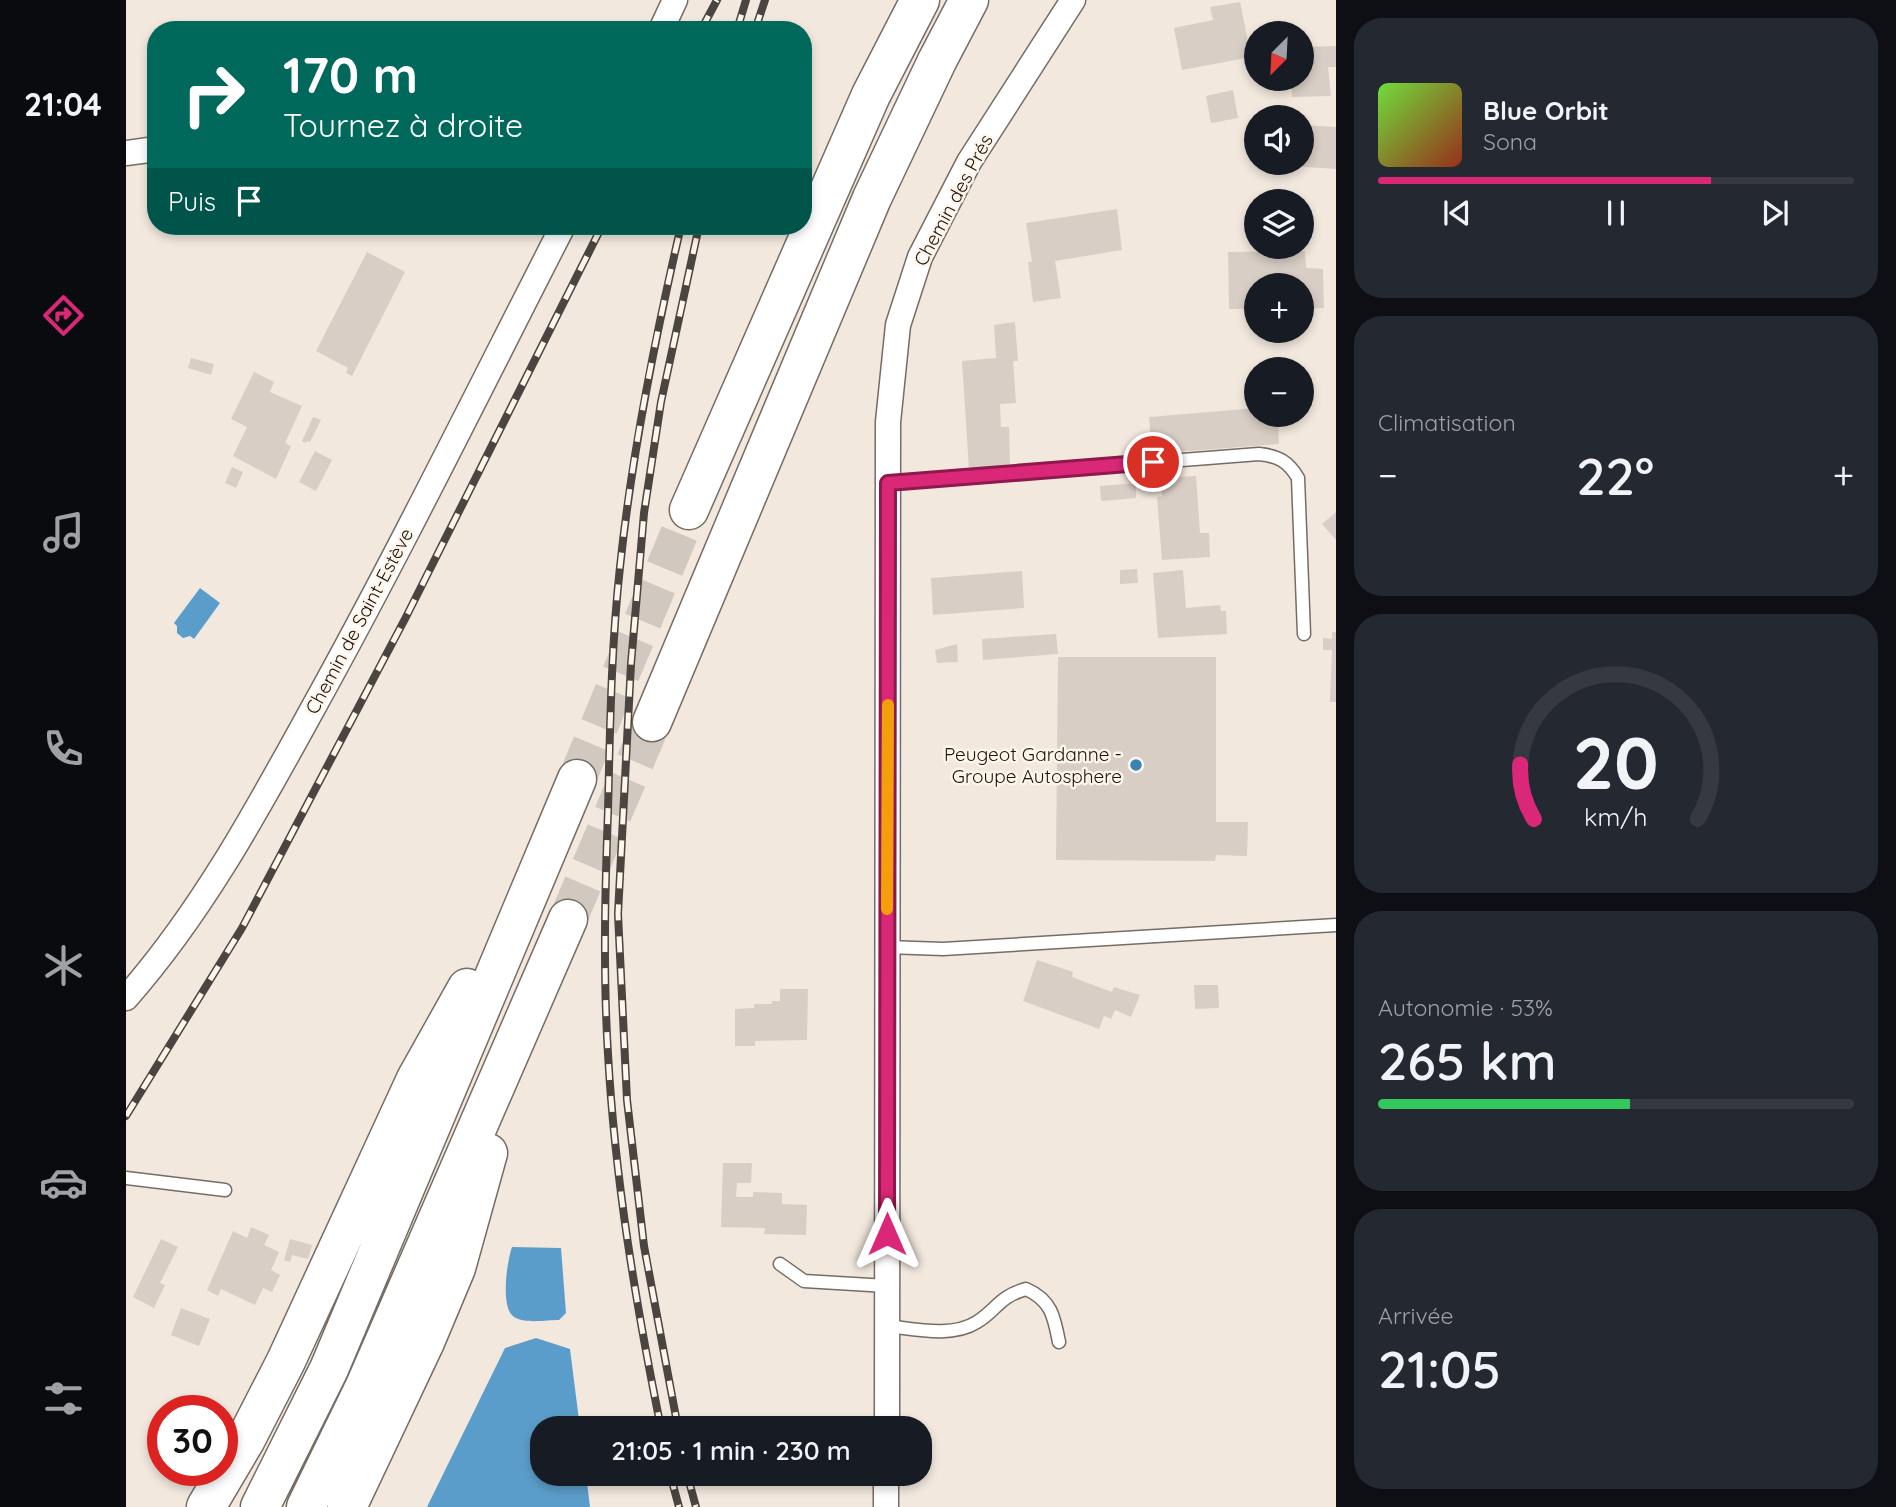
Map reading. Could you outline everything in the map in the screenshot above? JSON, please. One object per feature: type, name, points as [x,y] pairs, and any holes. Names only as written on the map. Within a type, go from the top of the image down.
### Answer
[{"type":"highway","points":[[812,230],[871,95],[920,0]]},
{"type":"highway","points":[[652,722],[872,198],[969,0]]},
{"type":"highway","points":[[689,510],[810,235]]},
{"type":"highway","points":[[260,1507],[329,1369],[577,779]]},
{"type":"highway","points":[[206,1507],[246,1439],[286,1361],[416,1079],[554,834]]},
{"type":"highway","points":[[306,1507],[365,1386],[568,919]]},
{"type":"highway","points":[[347,1507],[425,1342],[456,1268],[522,1026]]},
{"type":"street","points":[[665,21],[675,0]]},
{"type":"street","name":"Chemin des Prés","points":[[887,1416],[888,422],[898,325],[920,257],[969,162],[1073,0]]},
{"type":"street","points":[[126,153],[147,150]]},
{"type":"street","name":"Chemin de Saint-Estève","points":[[126,998],[187,922],[287,755],[379,588],[557,235]]},
{"type":"street","points":[[886,1507],[887,1486]]},
{"type":"lane","points":[[888,483],[1259,454],[1276,456],[1291,466],[1298,478],[1304,634]]},
{"type":"lane","points":[[887,947],[943,949],[1336,925]]},
{"type":"lane","points":[[126,1178],[225,1189]]},
{"type":"lane","points":[[780,1264],[804,1281],[887,1286]]},
{"type":"lane","points":[[887,1326],[938,1331],[963,1329],[979,1321],[1008,1295],[1026,1289],[1041,1296],[1054,1319],[1059,1342]]},
{"type":"water","points":[[200,588],[220,603],[194,639],[190,636],[183,638],[177,633],[174,623]]},
{"type":"water","points":[[512,1247],[561,1248],[566,1313],[559,1320],[524,1320],[514,1317],[510,1312],[506,1284]]},
{"type":"water","points":[[536,1338],[570,1349],[578,1416],[530,1416],[530,1486],[587,1486],[590,1507],[427,1507],[505,1348]]},
{"type":"building","points":[[1240,2],[1244,22],[1244,58],[1182,70],[1174,28],[1213,20],[1210,7]]},
{"type":"building","points":[[1336,46],[1336,67],[1328,67],[1331,96],[1292,97],[1292,91],[1314,91],[1314,47]]},
{"type":"building","points":[[1233,90],[1238,118],[1211,123],[1206,96]]},
{"type":"building","points":[[1314,126],[1336,127],[1336,169],[1314,168]]},
{"type":"building","points":[[1117,209],[1122,250],[1055,261],[1061,298],[1033,302],[1028,262],[1032,262],[1026,223]]},
{"type":"building","points":[[367,252],[405,272],[352,376],[346,373],[348,368],[316,351]]},
{"type":"building","points":[[1228,252],[1244,252],[1244,259],[1305,259],[1306,268],[1323,269],[1324,308],[1314,308],[1314,273],[1244,273],[1244,309],[1229,309]]},
{"type":"building","points":[[1015,322],[1018,361],[1013,361],[1016,403],[1000,404],[1001,427],[1009,427],[1010,464],[1004,467],[969,469],[962,361],[996,358],[994,325]]},
{"type":"building","points":[[191,358],[214,364],[211,375],[188,368]]},
{"type":"building","points":[[254,372],[274,382],[270,392],[302,406],[285,443],[291,446],[276,479],[233,456],[247,427],[231,419]]},
{"type":"building","points":[[1244,409],[1244,427],[1278,427],[1279,444],[1152,454],[1149,417]]},
{"type":"building","points":[[313,417],[321,420],[310,442],[306,443],[302,441]]},
{"type":"building","points":[[315,451],[332,460],[316,491],[299,482]]},
{"type":"building","points":[[232,467],[243,472],[236,488],[225,483]]},
{"type":"building","points":[[1196,476],[1200,533],[1209,533],[1210,557],[1162,560],[1157,497],[1162,496],[1161,478]]},
{"type":"building","points":[[1136,483],[1136,498],[1101,501],[1100,486]]},
{"type":"building","points":[[1336,512],[1336,540],[1322,524]]},
{"type":"building","points":[[1137,569],[1138,583],[1120,584],[1120,570]]},
{"type":"building","points":[[1183,570],[1186,608],[1220,605],[1221,611],[1226,611],[1227,634],[1158,638],[1153,573]]},
{"type":"building","points":[[1022,571],[1024,608],[933,615],[931,578]]},
{"type":"building","points":[[1332,632],[1336,632],[1336,702],[1330,702],[1332,650],[1323,650],[1323,638],[1332,639]]},
{"type":"building","points":[[1056,634],[1058,654],[983,660],[982,639]]},
{"type":"building","points":[[957,644],[958,662],[937,663],[935,650]]},
{"type":"building","name":"Peugeot Gardanne - Groupe Autosphere","points":[[1058,657],[1216,657],[1216,822],[1248,822],[1247,856],[1216,855],[1215,861],[1056,860]]},
{"type":"building","points":[[1037,960],[1073,972],[1072,977],[1112,992],[1114,987],[1140,995],[1131,1017],[1115,1010],[1111,1019],[1104,1016],[1099,1029],[1023,1001]]},
{"type":"building","points":[[1194,985],[1218,985],[1219,1008],[1195,1009]]},
{"type":"building","points":[[780,989],[808,989],[807,1040],[755,1041],[755,1046],[735,1046],[735,1009],[754,1008],[754,1004],[780,1001]]},
{"type":"building","points":[[723,1163],[752,1163],[751,1183],[737,1183],[736,1197],[753,1197],[753,1192],[782,1193],[782,1204],[807,1205],[806,1235],[764,1234],[765,1228],[721,1227]]},
{"type":"building","points":[[251,1227],[269,1235],[264,1245],[279,1252],[271,1270],[280,1275],[272,1292],[263,1288],[255,1305],[221,1289],[218,1296],[207,1290],[233,1231],[247,1238]]},
{"type":"building","points":[[161,1239],[178,1247],[160,1283],[165,1285],[154,1308],[133,1297]]},
{"type":"building","points":[[290,1239],[312,1245],[308,1259],[292,1255],[290,1262],[284,1260]]},
{"type":"building","points":[[181,1308],[210,1319],[199,1346],[171,1335]]},
{"type":"tunnel","points":[[577,779],[689,510]]},
{"type":"tunnel","points":[[568,919],[652,722]]},
{"type":"railway","points":[[706,21],[717,0]]},
{"type":"railway","points":[[740,21],[746,0]]},
{"type":"railway","points":[[758,21],[765,0]]},
{"type":"railway","points":[[126,1116],[242,928],[406,617],[597,235]]},
{"type":"railway","points":[[659,1416],[635,1289],[611,1101],[606,1024],[605,902],[611,689],[620,567],[645,395],[679,235]]},
{"type":"railway","points":[[676,1416],[644,1246],[627,1100],[618,914],[631,664],[644,513],[661,402],[697,235]]},
{"type":"railway","points":[[673,1486],[679,1507]]},
{"type":"railway","points":[[690,1486],[696,1507]]},
{"type":"slow traffic","points":[[887,909],[888,705]]},
{"type":"place","name":"Peugeot Gardanne - Groupe Autosphere","points":[[1136,765]]},
{"type":"route","points":[[887,1234],[888,483],[1153,462]]}]
